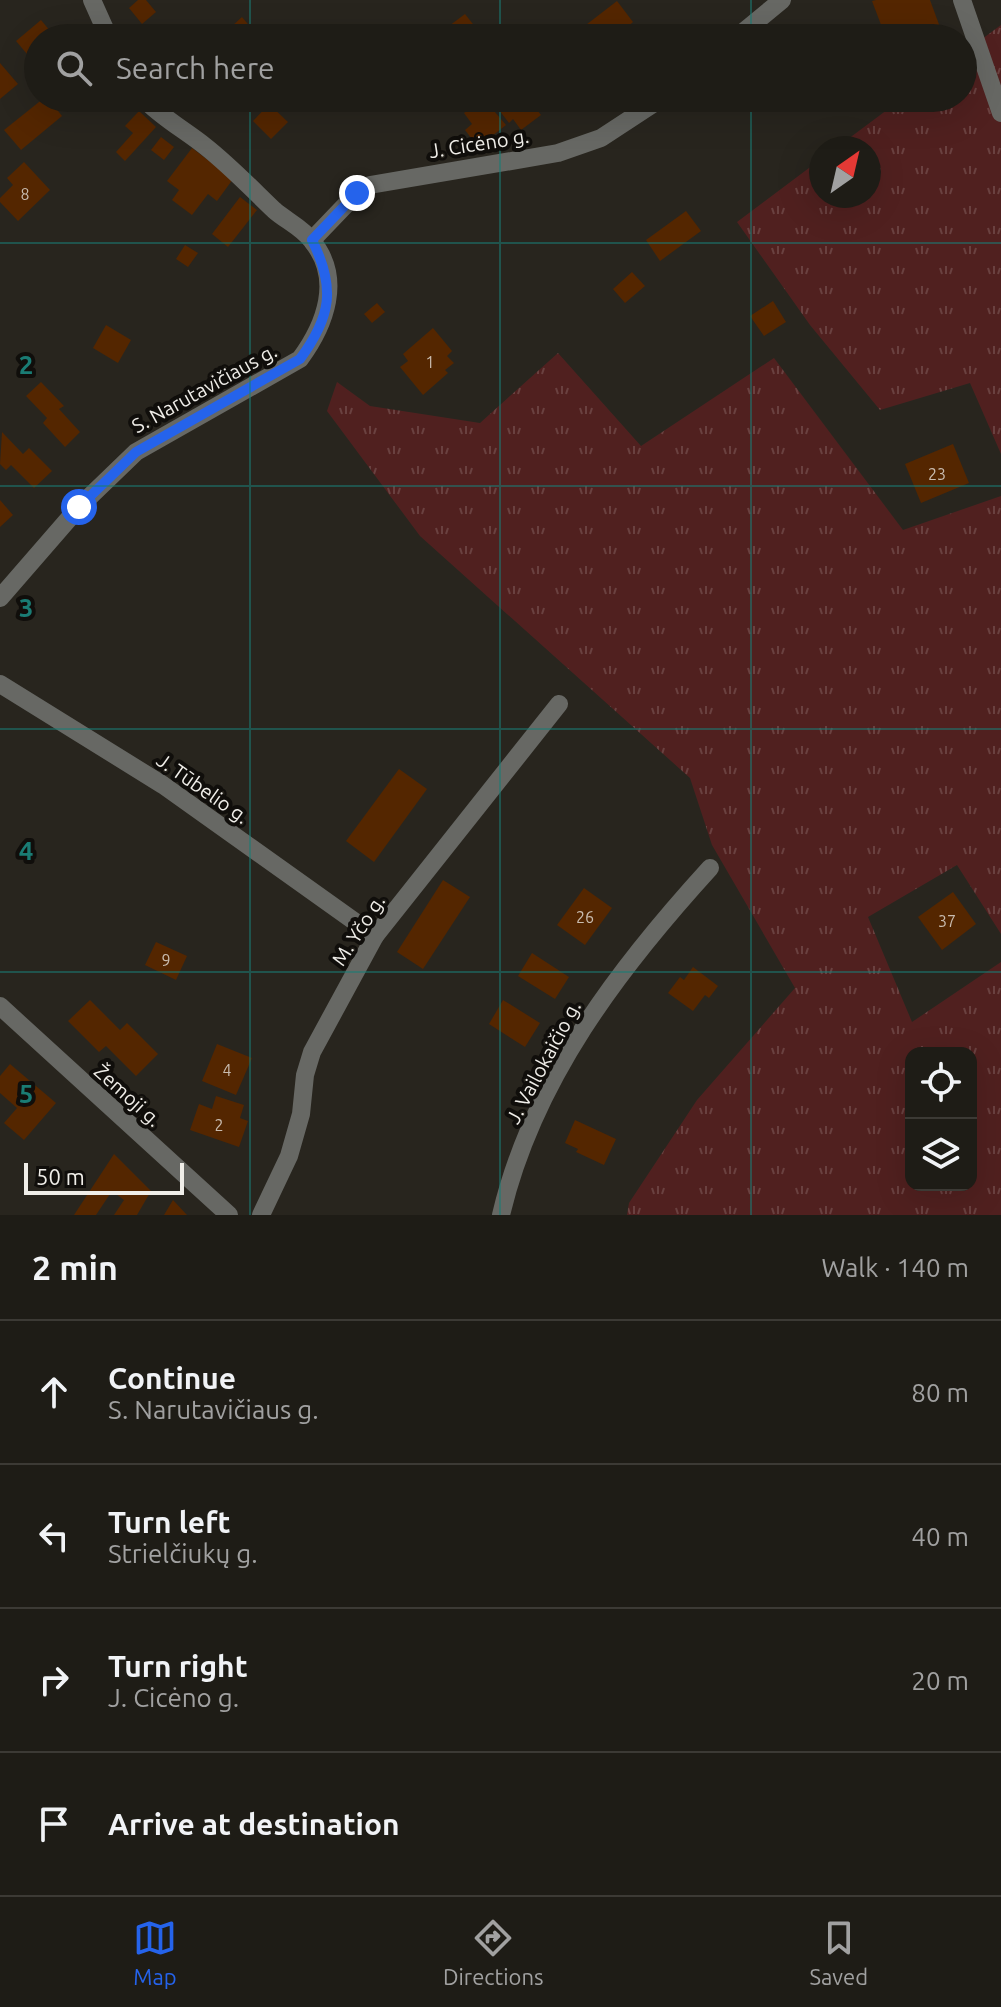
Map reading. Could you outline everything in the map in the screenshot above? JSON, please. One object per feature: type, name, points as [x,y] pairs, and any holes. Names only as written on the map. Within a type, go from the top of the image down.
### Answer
[{"type":"street","points":[[92,0],[103,24]]},
{"type":"street","points":[[753,24],[782,0]]},
{"type":"street","points":[[962,0],[970,24]]},
{"type":"street","points":[[977,43],[1001,113]]},
{"type":"street","points":[[157,112],[207,148],[312,240]]},
{"type":"street","name":"J. Cicėno g.","points":[[312,240],[357,193],[370,185],[558,153],[601,138],[641,112]]},
{"type":"street","name":"S. Narutavičiaus g.","points":[[0,598],[79,507],[136,452],[300,359],[312,343],[328,305],[324,263],[312,240]]},
{"type":"street","name":"J. Tūbelio g.","points":[[0,684],[163,785],[375,936]]},
{"type":"street","name":"M. Yčo g.","points":[[261,1215],[289,1156],[301,1114],[305,1075],[312,1052],[375,936],[559,704]]},
{"type":"street","name":"J. Vailokaičio g.","points":[[501,1215],[511,1176],[543,1100],[588,1019],[651,933],[710,868]]},
{"type":"street","name":"Žemoji g.","points":[[0,1006],[229,1215]]},
{"type":"green space","points":[[1001,25],[1001,454],[970,383],[880,410],[810,325],[737,222],[809,168],[809,208],[881,208],[881,136],[852,136],[884,112],[977,112],[977,43]]},
{"type":"green space","points":[[558,353],[641,446],[774,358],[903,530],[1001,496],[1001,934],[957,865],[868,917],[912,1022],[1001,962],[1001,1215],[627,1215],[629,1203],[697,1100],[795,988],[712,845],[690,778],[420,536],[327,411],[337,382],[370,406],[480,423]]},
{"type":"building","points":[[138,0],[146,0],[156,12],[142,24],[129,8]]},
{"type":"building","points":[[930,0],[939,24],[881,24],[872,1]]},
{"type":"building","points":[[617,1],[633,22],[631,24],[587,24]]},
{"type":"building","points":[[465,14],[473,24],[452,24]]},
{"type":"building","points":[[242,17],[248,24],[234,24]]},
{"type":"building","points":[[24,34],[24,50],[16,41]]},
{"type":"building","points":[[0,63],[18,84],[0,99]]},
{"type":"building","points":[[26,112],[59,112],[62,116],[21,150],[4,130]]},
{"type":"building","points":[[140,112],[156,127],[125,161],[116,152],[133,133],[125,126]]},
{"type":"building","points":[[261,112],[277,112],[288,122],[271,139],[253,121]]},
{"type":"building","points":[[495,112],[506,125],[478,147],[465,130],[472,124],[464,113]]},
{"type":"building","points":[[501,112],[539,112],[541,115],[521,130],[513,119],[509,123]]},
{"type":"building","points":[[161,137],[174,147],[164,160],[151,150]]},
{"type":"building","points":[[192,148],[233,179],[217,201],[208,194],[192,215],[172,200],[179,190],[167,181]]},
{"type":"building","points":[[24,162],[50,190],[18,221],[0,202],[0,198],[13,185],[7,178]]},
{"type":"building","points":[[240,197],[257,210],[228,247],[212,234]]},
{"type":"building","points":[[686,211],[701,231],[660,261],[646,240]]},
{"type":"building","points":[[185,245],[198,253],[188,267],[176,259]]},
{"type":"building","points":[[632,272],[645,286],[625,303],[613,289]]},
{"type":"building","points":[[773,301],[786,322],[764,336],[750,316]]},
{"type":"building","points":[[377,303],[385,312],[372,323],[364,314]]},
{"type":"building","points":[[106,325],[131,340],[118,363],[93,348]]},
{"type":"building","points":[[433,328],[452,351],[447,356],[454,363],[445,370],[448,373],[423,395],[400,367],[408,361],[403,354]]},
{"type":"building","points":[[41,382],[64,406],[59,409],[80,432],[65,447],[43,423],[47,418],[26,396]]},
{"type":"building","points":[[2,432],[23,454],[29,448],[52,471],[34,488],[11,465],[6,470],[0,464]]},
{"type":"building","points":[[953,444],[969,483],[921,503],[905,464]]},
{"type":"building","points":[[0,500],[13,515],[0,527]]},
{"type":"building","points":[[399,769],[427,789],[374,862],[346,841]]},
{"type":"building","points":[[443,880],[470,897],[423,969],[397,952]]},
{"type":"building","points":[[584,888],[612,908],[585,945],[557,925]]},
{"type":"building","points":[[953,892],[976,924],[942,950],[918,917]]},
{"type":"building","points":[[156,942],[187,956],[176,980],[145,965]]},
{"type":"building","points":[[532,953],[569,977],[555,999],[518,976]]},
{"type":"building","points":[[693,967],[718,986],[709,998],[705,995],[693,1011],[668,993],[680,977],[684,980]]},
{"type":"building","points":[[90,1000],[120,1030],[127,1023],[158,1054],[136,1076],[106,1046],[99,1052],[68,1021]]},
{"type":"building","points":[[503,1000],[540,1023],[525,1047],[489,1024]]},
{"type":"building","points":[[217,1044],[252,1058],[236,1095],[202,1081]]},
{"type":"building","points":[[10,1064],[56,1103],[24,1140],[4,1123],[17,1108],[0,1093],[0,1076]]},
{"type":"building","points":[[216,1096],[244,1105],[240,1118],[248,1121],[239,1147],[190,1130],[199,1104],[212,1109]]},
{"type":"building","points":[[575,1120],[616,1139],[604,1165],[576,1152],[578,1149],[565,1143]]},
{"type":"building","points":[[114,1154],[151,1191],[137,1215],[114,1215],[124,1200],[112,1191],[96,1215],[74,1215]]},
{"type":"building","points":[[173,1200],[187,1215],[164,1215]]},
{"type":"route","points":[[79,507],[136,452],[300,359],[312,343],[328,305],[324,263],[312,240],[357,193]]}]
